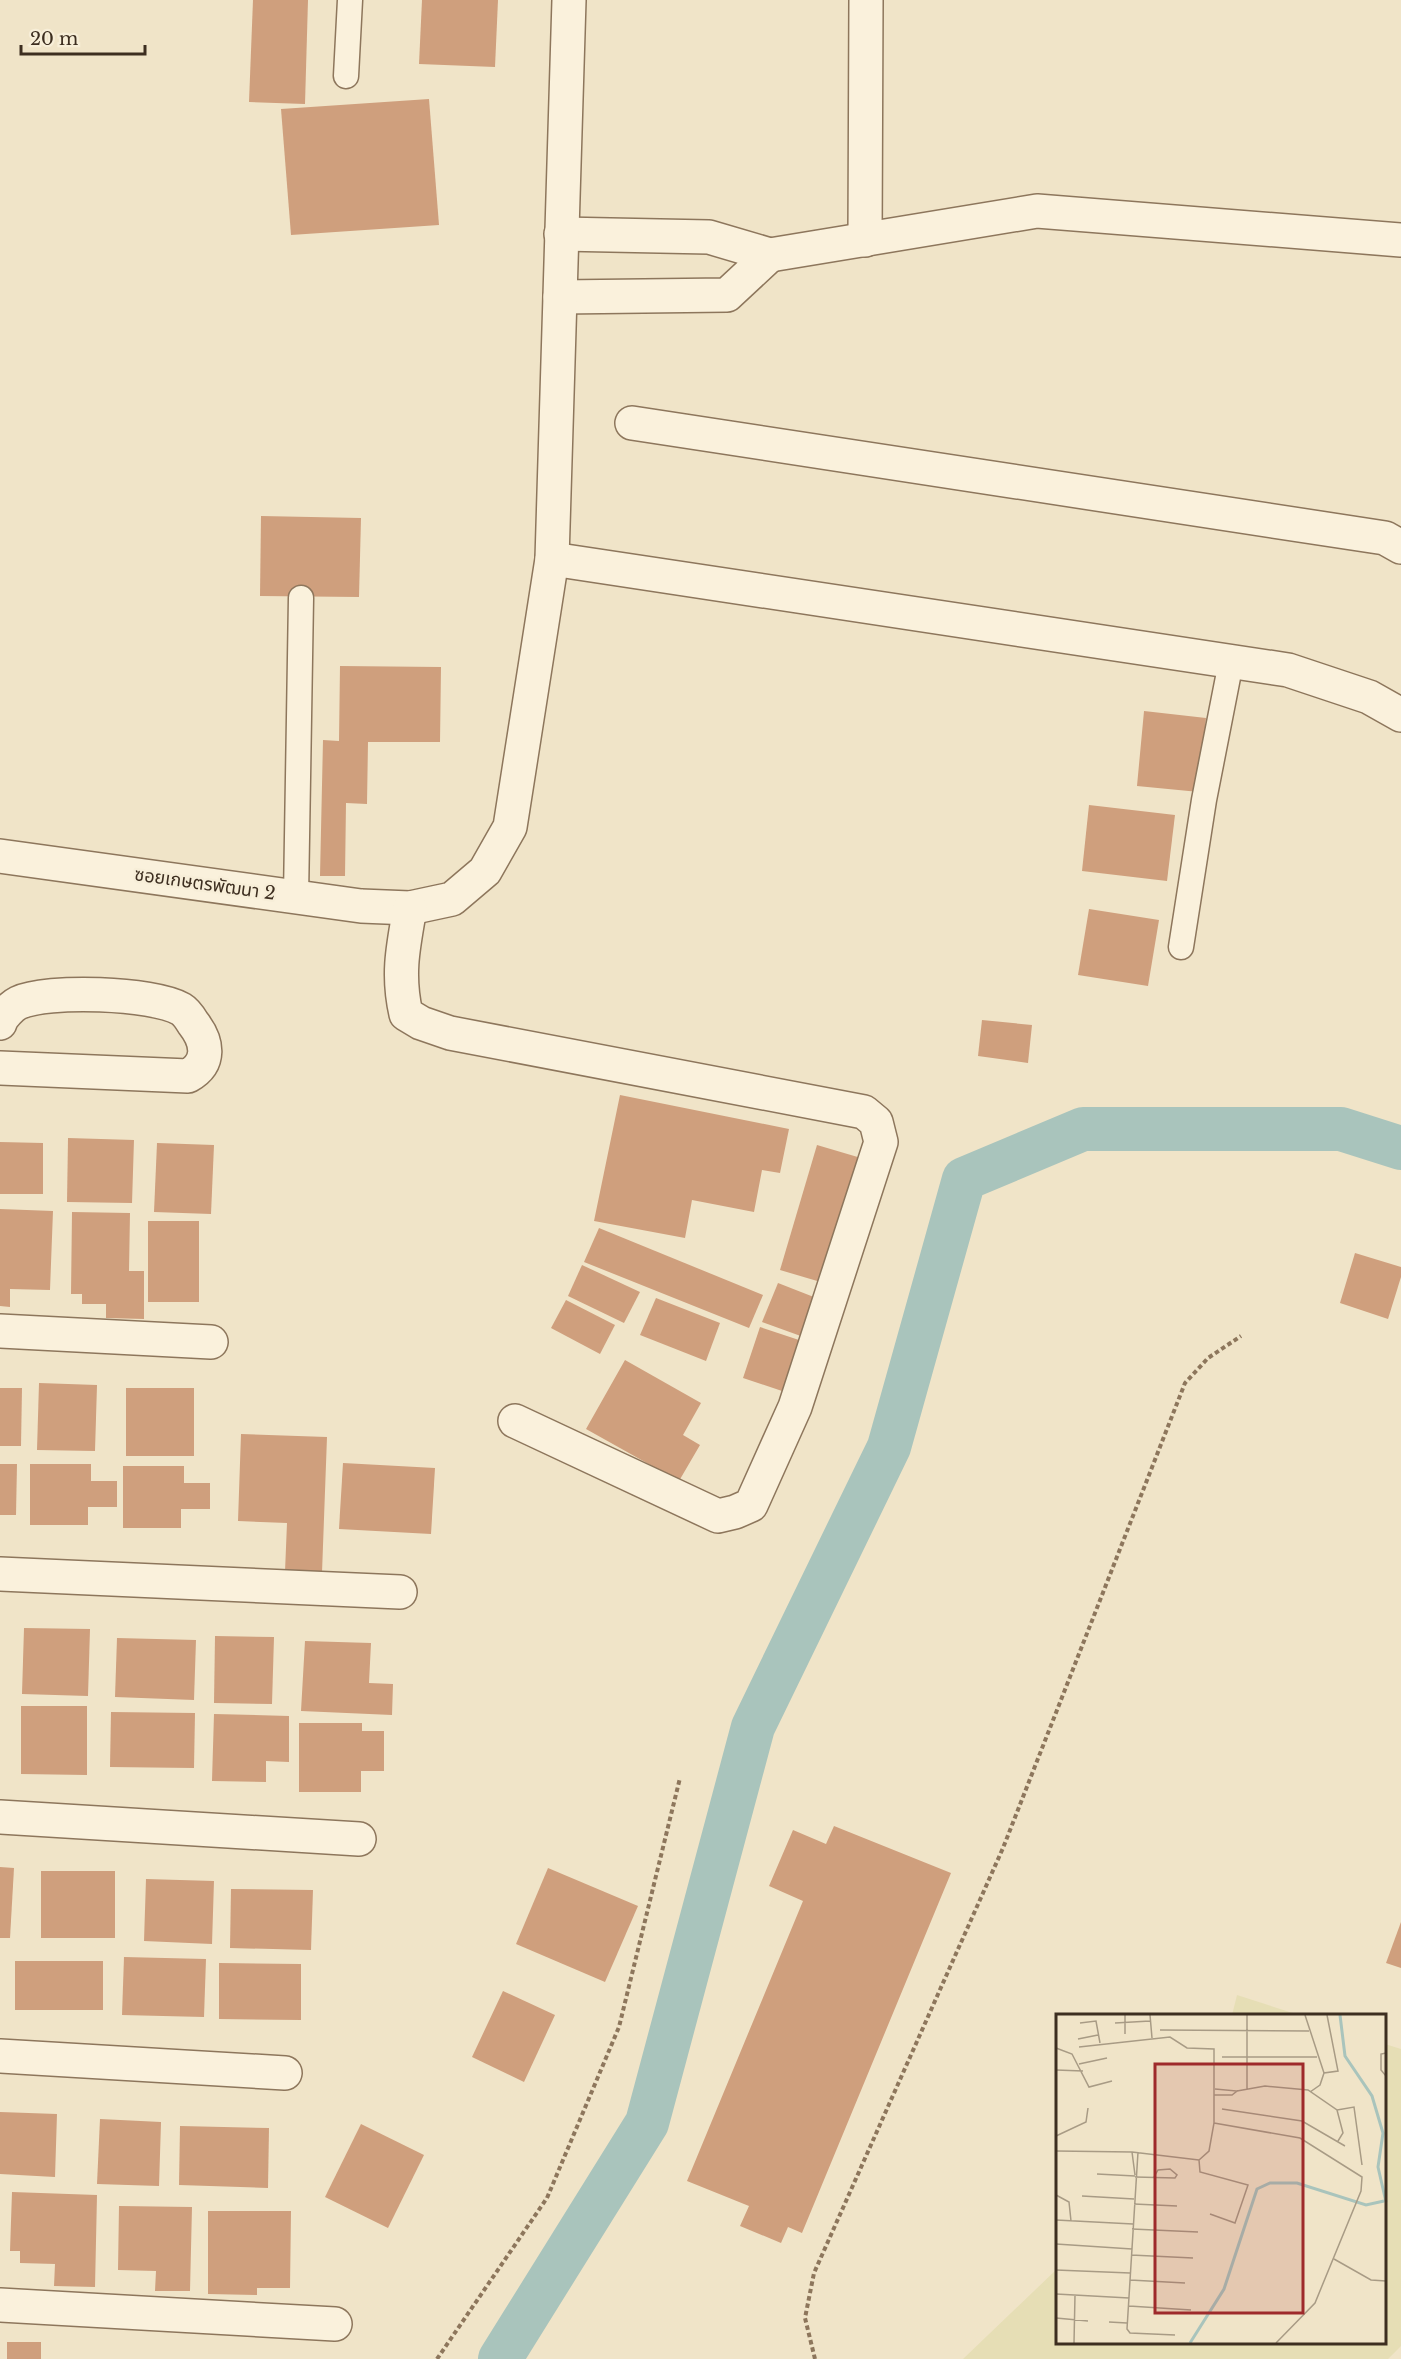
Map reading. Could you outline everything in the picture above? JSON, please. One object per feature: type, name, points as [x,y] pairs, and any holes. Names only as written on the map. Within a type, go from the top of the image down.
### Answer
[{"type":"street","name":"ซอยเกษตรพัฒนา 2","points":[[0,856],[361,906],[410,908],[452,899],[485,872],[510,827],[552,559],[569,0]]},
{"type":"street","points":[[865,240],[866,0]]},
{"type":"street","points":[[561,234],[709,237],[770,255],[1036,211],[1401,240]]},
{"type":"street","points":[[560,297],[727,296],[770,255]]},
{"type":"street","points":[[632,423],[1385,538],[1401,547]]},
{"type":"street","points":[[552,559],[1288,670],[1369,697],[1401,715]]},
{"type":"street","points":[[410,908],[400,960],[400,989],[406,1014],[421,1023],[450,1033],[864,1112],[876,1122],[881,1142],[795,1407],[751,1505],[718,1516],[515,1421]]},
{"type":"street","points":[[0,1023],[1,1019],[16,1004],[30,999],[82,994],[140,997],[183,1010],[200,1031],[206,1046],[199,1070],[188,1076],[0,1068]]},
{"type":"street","points":[[0,1331],[211,1342]]},
{"type":"street","points":[[0,1574],[400,1592]]},
{"type":"street","points":[[0,1817],[359,1839]]},
{"type":"street","points":[[0,2056],[285,2073]]},
{"type":"street","points":[[0,2305],[335,2324]]},
{"type":"lane","points":[[346,76],[350,0]]},
{"type":"lane","points":[[296,897],[301,598]]},
{"type":"lane","points":[[1181,947],[1204,800],[1231,662]]},
{"type":"path","points":[[814,2359],[805,2318],[814,2273],[1004,1848],[1185,1383],[1208,1358],[1241,1336]]},
{"type":"path","points":[[437,2359],[547,2198],[615,2038],[680,1778]]},
{"type":"shaded area","points":[[1237,1995],[1296,2014],[1232,2014]]},
{"type":"shaded area","points":[[1386,2044],[1401,2049],[1401,2346],[1388,2359],[963,2359],[1056,2270],[1056,2344],[1386,2344]]},
{"type":"building","points":[[253,0],[308,0],[305,104],[249,102]]},
{"type":"building","points":[[422,0],[498,0],[495,67],[419,64]]},
{"type":"building","points":[[429,99],[439,225],[291,235],[281,109]]},
{"type":"building","points":[[261,516],[361,518],[359,597],[260,596]]},
{"type":"building","points":[[340,666],[441,667],[440,742],[368,742],[367,804],[346,803],[345,876],[320,876],[323,740],[339,741]]},
{"type":"building","points":[[1144,711],[1206,718],[1199,792],[1137,786]]},
{"type":"building","points":[[1089,805],[1175,815],[1167,881],[1082,871]]},
{"type":"building","points":[[1089,909],[1159,920],[1148,986],[1078,975]]},
{"type":"building","points":[[982,1020],[1032,1025],[1028,1063],[978,1056]]},
{"type":"building","points":[[620,1095],[789,1129],[780,1173],[762,1170],[754,1212],[692,1200],[685,1238],[594,1221]]},
{"type":"building","points":[[68,1138],[134,1140],[132,1203],[67,1202]]},
{"type":"building","points":[[0,1142],[43,1143],[43,1194],[0,1194]]},
{"type":"building","points":[[157,1143],[214,1145],[211,1214],[154,1212]]},
{"type":"building","points":[[817,1145],[861,1158],[824,1283],[780,1270]]},
{"type":"building","points":[[0,1209],[53,1211],[50,1290],[10,1289],[10,1307],[0,1306]]},
{"type":"building","points":[[72,1212],[130,1213],[129,1271],[144,1271],[144,1319],[106,1318],[106,1304],[82,1304],[82,1294],[71,1294]]},
{"type":"building","points":[[148,1221],[199,1221],[199,1302],[148,1302]]},
{"type":"building","points":[[599,1228],[763,1295],[749,1328],[584,1262]]},
{"type":"building","points":[[1355,1253],[1401,1267],[1401,1277],[1388,1319],[1340,1303]]},
{"type":"building","points":[[582,1265],[640,1292],[624,1323],[568,1296]]},
{"type":"building","points":[[778,1283],[824,1301],[809,1339],[762,1322]]},
{"type":"building","points":[[656,1298],[720,1323],[706,1361],[640,1335]]},
{"type":"building","points":[[566,1300],[615,1325],[600,1354],[551,1328]]},
{"type":"building","points":[[760,1327],[802,1341],[785,1392],[743,1378]]},
{"type":"building","points":[[625,1360],[701,1403],[683,1435],[700,1445],[679,1481],[586,1429]]},
{"type":"building","points":[[39,1383],[97,1385],[95,1451],[37,1450]]},
{"type":"building","points":[[0,1388],[22,1388],[21,1446],[0,1446]]},
{"type":"building","points":[[126,1388],[194,1388],[194,1456],[126,1456]]},
{"type":"building","points":[[241,1434],[327,1437],[322,1573],[285,1572],[287,1523],[238,1521]]},
{"type":"building","points":[[343,1463],[435,1468],[431,1534],[339,1529]]},
{"type":"building","points":[[0,1464],[17,1464],[16,1515],[0,1515]]},
{"type":"building","points":[[30,1464],[91,1464],[91,1481],[117,1481],[117,1507],[88,1507],[88,1525],[30,1525]]},
{"type":"building","points":[[123,1466],[184,1466],[184,1483],[210,1483],[210,1509],[181,1509],[181,1528],[123,1528]]},
{"type":"building","points":[[24,1628],[90,1629],[88,1696],[22,1694]]},
{"type":"building","points":[[215,1636],[274,1637],[272,1704],[214,1703]]},
{"type":"building","points":[[117,1638],[196,1640],[194,1700],[115,1697]]},
{"type":"building","points":[[305,1641],[371,1643],[369,1683],[393,1684],[392,1715],[301,1711]]},
{"type":"building","points":[[21,1706],[87,1706],[87,1775],[21,1774]]},
{"type":"building","points":[[111,1712],[195,1713],[194,1768],[110,1767]]},
{"type":"building","points":[[214,1714],[289,1716],[289,1762],[266,1761],[266,1782],[212,1781]]},
{"type":"building","points":[[299,1723],[362,1723],[362,1731],[384,1731],[384,1771],[361,1771],[361,1792],[299,1792]]},
{"type":"building","points":[[834,1826],[951,1873],[802,2233],[788,2227],[781,2243],[740,2226],[749,2206],[687,2181],[803,1901],[769,1886],[793,1830],[826,1844]]},
{"type":"building","points":[[0,1867],[14,1868],[10,1938],[0,1938]]},
{"type":"building","points":[[548,1868],[638,1906],[605,1982],[516,1944]]},
{"type":"building","points":[[41,1871],[115,1871],[115,1938],[41,1938]]},
{"type":"building","points":[[146,1879],[214,1881],[212,1944],[144,1941]]},
{"type":"building","points":[[231,1889],[313,1890],[311,1950],[230,1948]]},
{"type":"building","points":[[1401,1922],[1401,1968],[1386,1963]]},
{"type":"building","points":[[124,1957],[206,1959],[204,2017],[122,2015]]},
{"type":"building","points":[[15,1961],[103,1961],[103,2010],[15,2010]]},
{"type":"building","points":[[219,1963],[301,1964],[301,2020],[219,2019]]},
{"type":"building","points":[[503,1991],[555,2015],[524,2082],[472,2057]]},
{"type":"building","points":[[0,2112],[57,2114],[55,2177],[0,2174]]},
{"type":"building","points":[[100,2119],[161,2122],[159,2186],[97,2184]]},
{"type":"building","points":[[361,2124],[424,2155],[388,2228],[325,2197]]},
{"type":"building","points":[[180,2126],[269,2128],[268,2188],[179,2185]]},
{"type":"building","points":[[12,2192],[97,2195],[95,2287],[54,2286],[55,2264],[20,2263],[20,2251],[10,2251]]},
{"type":"building","points":[[119,2206],[192,2207],[190,2291],[155,2291],[156,2271],[118,2270]]},
{"type":"building","points":[[208,2211],[291,2211],[290,2288],[257,2288],[257,2295],[208,2294]]},
{"type":"building","points":[[7,2342],[41,2342],[41,2359],[7,2359]]},
{"type":"waterway","points":[[500,2359],[647,2123],[753,1727],[889,1447],[964,1179],[1083,1129],[1341,1129],[1401,1148]]}]
